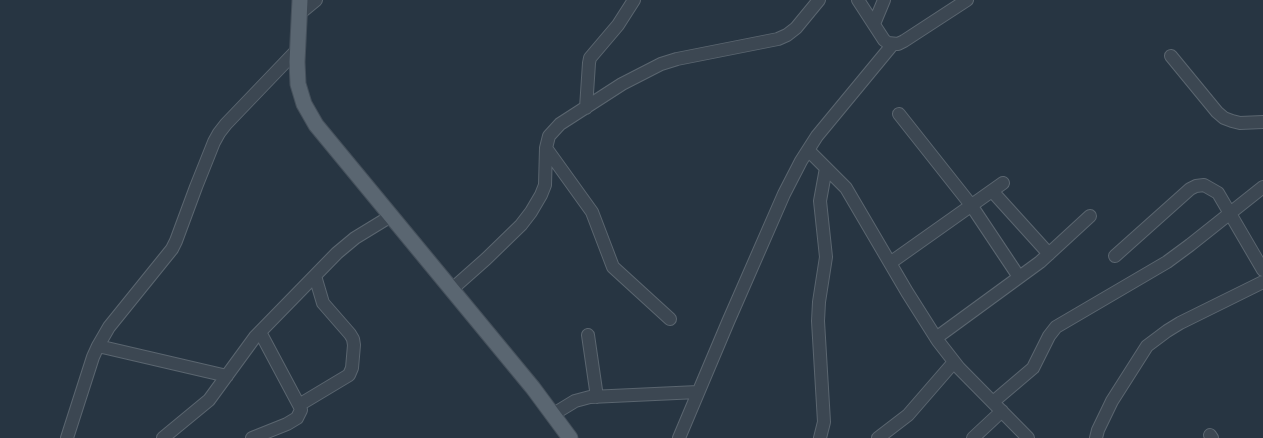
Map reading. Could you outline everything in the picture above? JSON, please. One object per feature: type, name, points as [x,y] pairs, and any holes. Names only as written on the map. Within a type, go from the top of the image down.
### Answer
[{"type":"main road","points":[[300,7],[297,50],[298,84],[304,104],[316,125],[533,388],[570,438]]},
{"type":"street","points":[[300,7],[316,0]]},
{"type":"street","points":[[586,108],[590,58],[618,25],[634,0]]},
{"type":"street","points":[[451,290],[522,225],[531,212],[545,185],[546,148],[549,136],[556,127],[622,84],[661,64],[677,59],[778,39],[787,35],[796,28],[819,0]]},
{"type":"street","points":[[858,0],[884,40],[893,44],[898,44],[904,41],[967,0]]},
{"type":"street","points":[[874,24],[884,0]]},
{"type":"street","points":[[679,438],[784,194],[817,136],[893,44]]},
{"type":"street","points":[[67,438],[93,357],[98,346],[109,327],[172,249],[214,142],[219,133],[297,50]]},
{"type":"street","points":[[1171,56],[1217,112],[1224,118],[1240,123],[1263,122]]},
{"type":"street","points":[[899,114],[971,206],[1019,277]]},
{"type":"street","points":[[546,148],[592,212],[613,267],[670,319]]},
{"type":"street","points":[[808,150],[846,188],[936,338],[954,362],[1028,438]]},
{"type":"street","points":[[820,438],[824,422],[818,321],[826,257],[820,201],[826,168]]},
{"type":"street","points":[[890,263],[1003,183]]},
{"type":"street","points":[[1115,256],[1190,189],[1196,186],[1204,185],[1218,193],[1263,270]]},
{"type":"street","points":[[993,402],[1033,368],[1049,336],[1056,327],[1167,262],[1263,187]]},
{"type":"street","points":[[992,191],[1049,254]]},
{"type":"street","points":[[163,438],[203,406],[260,332],[337,253],[355,238],[391,216]]},
{"type":"street","points":[[936,338],[1049,254],[1090,216]]},
{"type":"street","points":[[299,405],[349,375],[352,368],[354,345],[353,339],[322,304],[314,276]]},
{"type":"street","points":[[1096,438],[1098,430],[1112,401],[1147,346],[1180,323],[1263,282]]},
{"type":"street","points":[[252,438],[287,424],[297,418],[301,410],[260,332]]},
{"type":"street","points":[[588,335],[597,397]]},
{"type":"street","points":[[98,346],[227,376]]},
{"type":"street","points":[[878,438],[908,415],[954,362]]},
{"type":"street","points":[[552,414],[575,401],[590,397],[698,392]]},
{"type":"street","points":[[973,438],[1002,411]]}]
